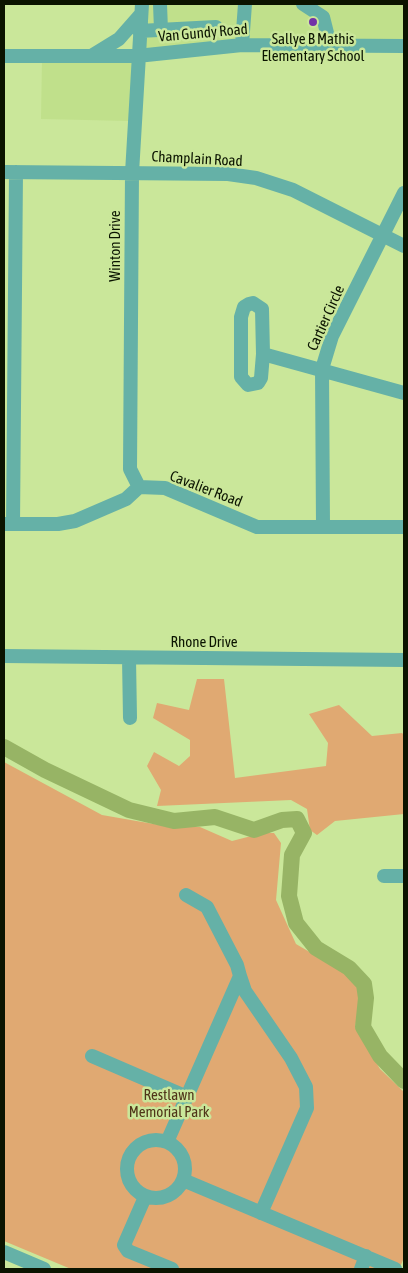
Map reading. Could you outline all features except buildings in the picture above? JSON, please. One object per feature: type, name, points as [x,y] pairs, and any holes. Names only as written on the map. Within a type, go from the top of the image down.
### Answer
[{"type":"street","points":[[160,4],[167,52]]},
{"type":"street","points":[[242,45],[245,4]]},
{"type":"street","points":[[303,4],[322,18],[327,33],[327,46]]},
{"type":"street","points":[[90,56],[119,39],[141,9]]},
{"type":"street","name":"Winton Drive","points":[[139,487],[130,469],[132,173],[141,9]]},
{"type":"street","points":[[139,31],[216,27]]},
{"type":"street","name":"Van Gundy Road","points":[[4,56],[137,56],[242,45],[404,46]]},
{"type":"street","points":[[10,172],[8,524],[58,524],[75,520],[126,499],[139,487]]},
{"type":"street","name":"Champlain Road","points":[[10,172],[228,174],[256,178],[293,190],[404,246]]},
{"type":"street","name":"Cartier Circle","points":[[323,526],[322,369],[332,336],[404,194]]},
{"type":"street","points":[[253,303],[262,309],[263,354],[261,378],[258,383],[248,386],[241,378],[241,317],[242,312],[249,304],[253,303]]},
{"type":"street","points":[[263,354],[404,393]]},
{"type":"street","name":"Cavalier Road","points":[[139,487],[165,488],[257,527],[404,527]]},
{"type":"street","name":"Rhone Drive","points":[[4,656],[404,660]]},
{"type":"street","points":[[129,658],[130,718]]},
{"type":"street","points":[[384,876],[404,876]]},
{"type":"street","points":[[186,895],[207,907],[237,965],[244,991],[291,1058],[306,1087],[307,1108],[261,1213]]},
{"type":"street","points":[[166,1142],[240,976]]},
{"type":"street","points":[[92,1056],[187,1097]]},
{"type":"street","points":[[152,1140],[166,1142],[179,1151],[184,1160],[183,1180],[172,1194],[154,1198],[145,1197],[138,1192],[128,1177],[129,1158],[142,1143],[152,1140]]},
{"type":"street","points":[[183,1180],[261,1213],[363,1263],[395,1269]]},
{"type":"street","points":[[145,1197],[124,1245],[128,1251],[172,1269]]},
{"type":"street","points":[[4,1252],[44,1269]]},
{"type":"shaded area","name":"Sallye B Mathis Elementary School","points":[[146,4],[404,4],[404,41],[141,51]]},
{"type":"shaded area","points":[[42,59],[133,61],[130,121],[41,119]]},
{"type":"green space","points":[[197,679],[224,679],[235,778],[326,766],[328,743],[309,714],[339,705],[372,736],[402,733],[404,735],[404,814],[335,821],[317,835],[310,830],[307,809],[291,800],[157,806],[161,790],[147,766],[154,752],[179,766],[190,756],[190,740],[153,718],[157,703],[189,710]]},
{"type":"green space","name":"Restlawn Memorial Park","points":[[4,762],[102,815],[171,827],[200,827],[232,841],[263,833],[274,833],[281,843],[276,900],[296,944],[352,977],[360,986],[362,996],[355,1027],[380,1069],[404,1092],[404,1258],[399,1269],[71,1269],[4,1241]]},
{"type":"waterway","points":[[4,747],[45,770],[129,810],[174,821],[215,817],[254,830],[282,820],[297,819],[304,833],[292,855],[289,896],[296,923],[316,948],[349,968],[364,984],[366,998],[363,1027],[380,1056],[404,1081]]},
{"type":"place","name":"Sallye B Mathis Elementary School","points":[[313,22]]}]
